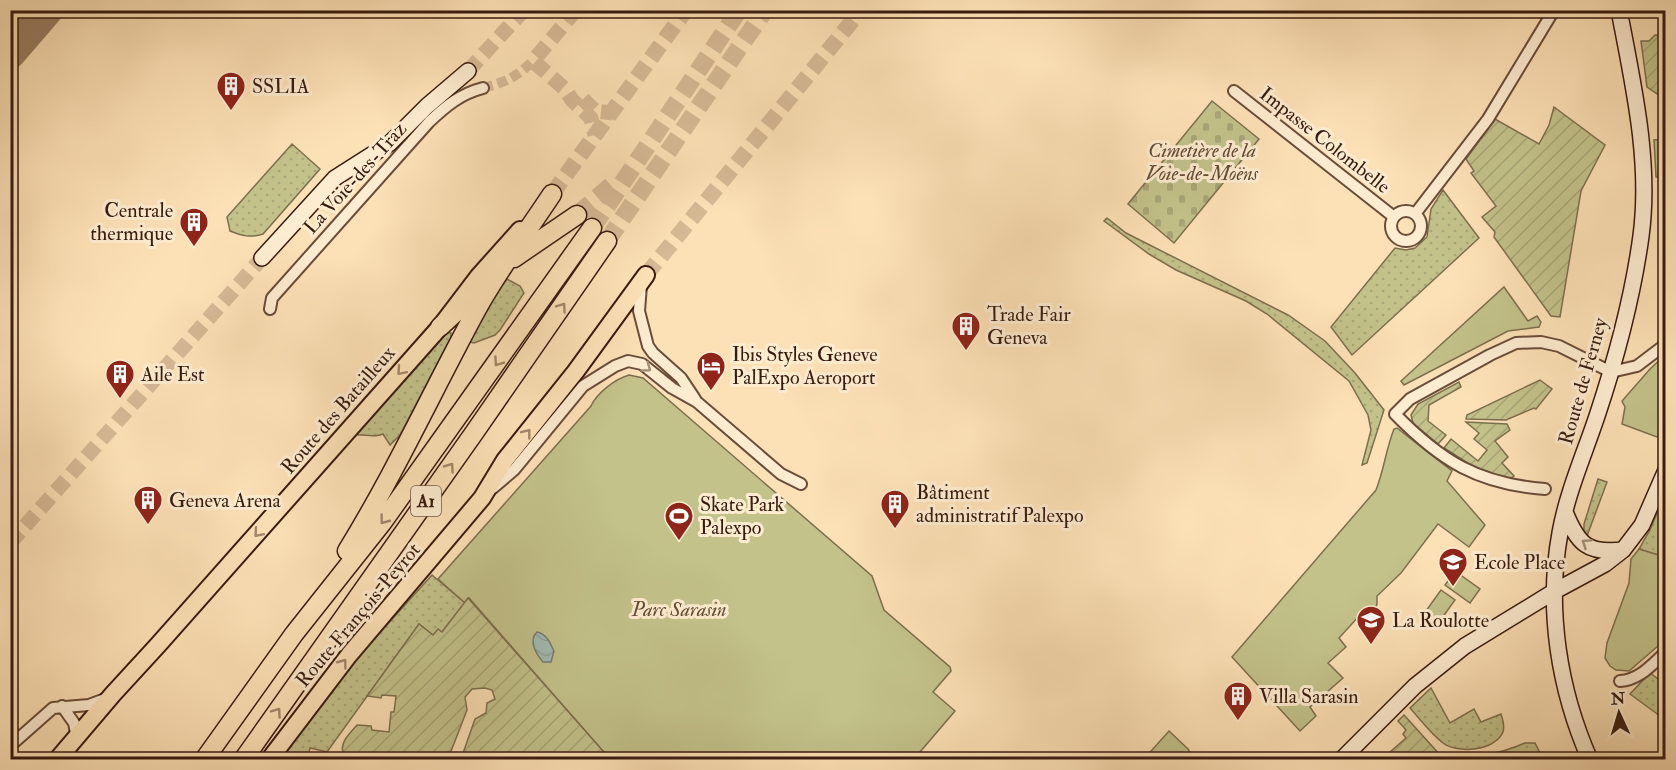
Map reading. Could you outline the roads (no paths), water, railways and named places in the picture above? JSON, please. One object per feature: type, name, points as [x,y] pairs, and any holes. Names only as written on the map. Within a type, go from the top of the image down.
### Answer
[{"type":"highway","points":[[294,634],[371,511],[501,268],[552,194]]},
{"type":"highway","points":[[440,327],[501,268],[577,215]]},
{"type":"highway","name":"A1","points":[[204,759],[294,634],[382,523],[592,228]]},
{"type":"highway","name":"A1","points":[[243,759],[607,242]]},
{"type":"main road","name":"Route des Batailleux","points":[[57,759],[440,327],[478,277],[552,194]]},
{"type":"main road","name":"Route François-Peyrot","points":[[269,759],[349,655],[482,498],[505,460],[576,371],[644,278]]},
{"type":"main road","points":[[66,759],[77,738]]},
{"type":"street","points":[[1415,214],[1488,119],[1554,10]]},
{"type":"street","name":"Route de Ferney","points":[[1590,759],[1574,720],[1565,687],[1559,650],[1555,591],[1557,551],[1565,512],[1611,372],[1635,271],[1641,233],[1643,193],[1640,136],[1619,10]]},
{"type":"street","points":[[262,258],[335,178],[390,143],[433,100],[468,71]]},
{"type":"street","name":"La Voie-des-Traz","points":[[270,309],[272,298],[416,135],[455,99],[465,93],[483,88]]},
{"type":"street","name":"Impasse Colombelle","points":[[1234,91],[1394,217]]},
{"type":"street","name":"Impasse Colombelle","points":[[1405,211],[1415,214],[1420,220],[1420,230],[1415,238],[1405,241],[1396,237],[1391,230],[1394,217],[1405,211]]},
{"type":"street","name":"Route François-Peyrot","points":[[644,278],[639,311],[648,346],[681,378],[697,402]]},
{"type":"street","points":[[1545,489],[1494,481],[1455,465],[1429,446],[1395,414],[1410,399],[1516,343],[1541,342],[1559,346],[1611,372],[1637,366],[1665,344]]},
{"type":"street","name":"Route François-Peyrot","points":[[482,498],[514,470],[583,386],[620,363],[634,361],[642,363],[672,388],[697,402],[781,474],[801,484]]},
{"type":"street","points":[[1341,759],[1403,698],[1474,640],[1605,564],[1623,550],[1642,525],[1665,470]]},
{"type":"street","points":[[1565,512],[1577,537],[1585,546],[1599,551],[1623,550]]},
{"type":"street","points":[[1620,681],[1640,675],[1665,652]]},
{"type":"street","points":[[10,746],[51,709],[62,706],[89,705],[113,694]]},
{"type":"street","points":[[62,706],[74,723],[77,738]]},
{"type":"water","points":[[537,632],[550,642],[554,651],[551,662],[543,662],[536,651],[533,639]]},
{"type":"tunnel","points":[[468,71],[524,10]]},
{"type":"tunnel","points":[[576,10],[533,61],[565,89],[572,100],[591,118],[595,135]]},
{"type":"tunnel","points":[[552,194],[686,10]]},
{"type":"tunnel","points":[[592,228],[739,10]]},
{"type":"tunnel","points":[[607,241],[765,10]]},
{"type":"tunnel","points":[[646,275],[861,10]]},
{"type":"tunnel","points":[[483,88],[510,78],[533,61]]},
{"type":"tunnel","points":[[583,99],[595,111],[613,113]]},
{"type":"tunnel","points":[[577,215],[613,184]]},
{"type":"tunnel","points":[[10,543],[262,258]]},
{"type":"place","name":"SSLIA","points":[[231,112]]},
{"type":"place","name":"Centrale thermique","points":[[194,248]]},
{"type":"place","name":"Trade Fair Geneva","points":[[966,352]]},
{"type":"place","name":"Ibis Styles Geneve PalExpo Aeroport","points":[[711,392]]},
{"type":"place","name":"Aile Est","points":[[120,400]]},
{"type":"place","name":"Geneva Arena","points":[[148,526]]},
{"type":"place","name":"Bâtiment administratif Palexpo","points":[[895,530]]},
{"type":"place","name":"Skate Park Palexpo","points":[[679,542]]},
{"type":"place","name":"Ecole Place","points":[[1453,588]]},
{"type":"place","name":"La Roulotte","points":[[1371,646]]},
{"type":"place","name":"Villa Sarasin","points":[[1238,722]]},
{"type":"park label","name":"Cimetière de la Voie-de-Moëns","points":[[1202,162]]},
{"type":"park label","name":"Parc Sarasin","points":[[679,609]]}]
